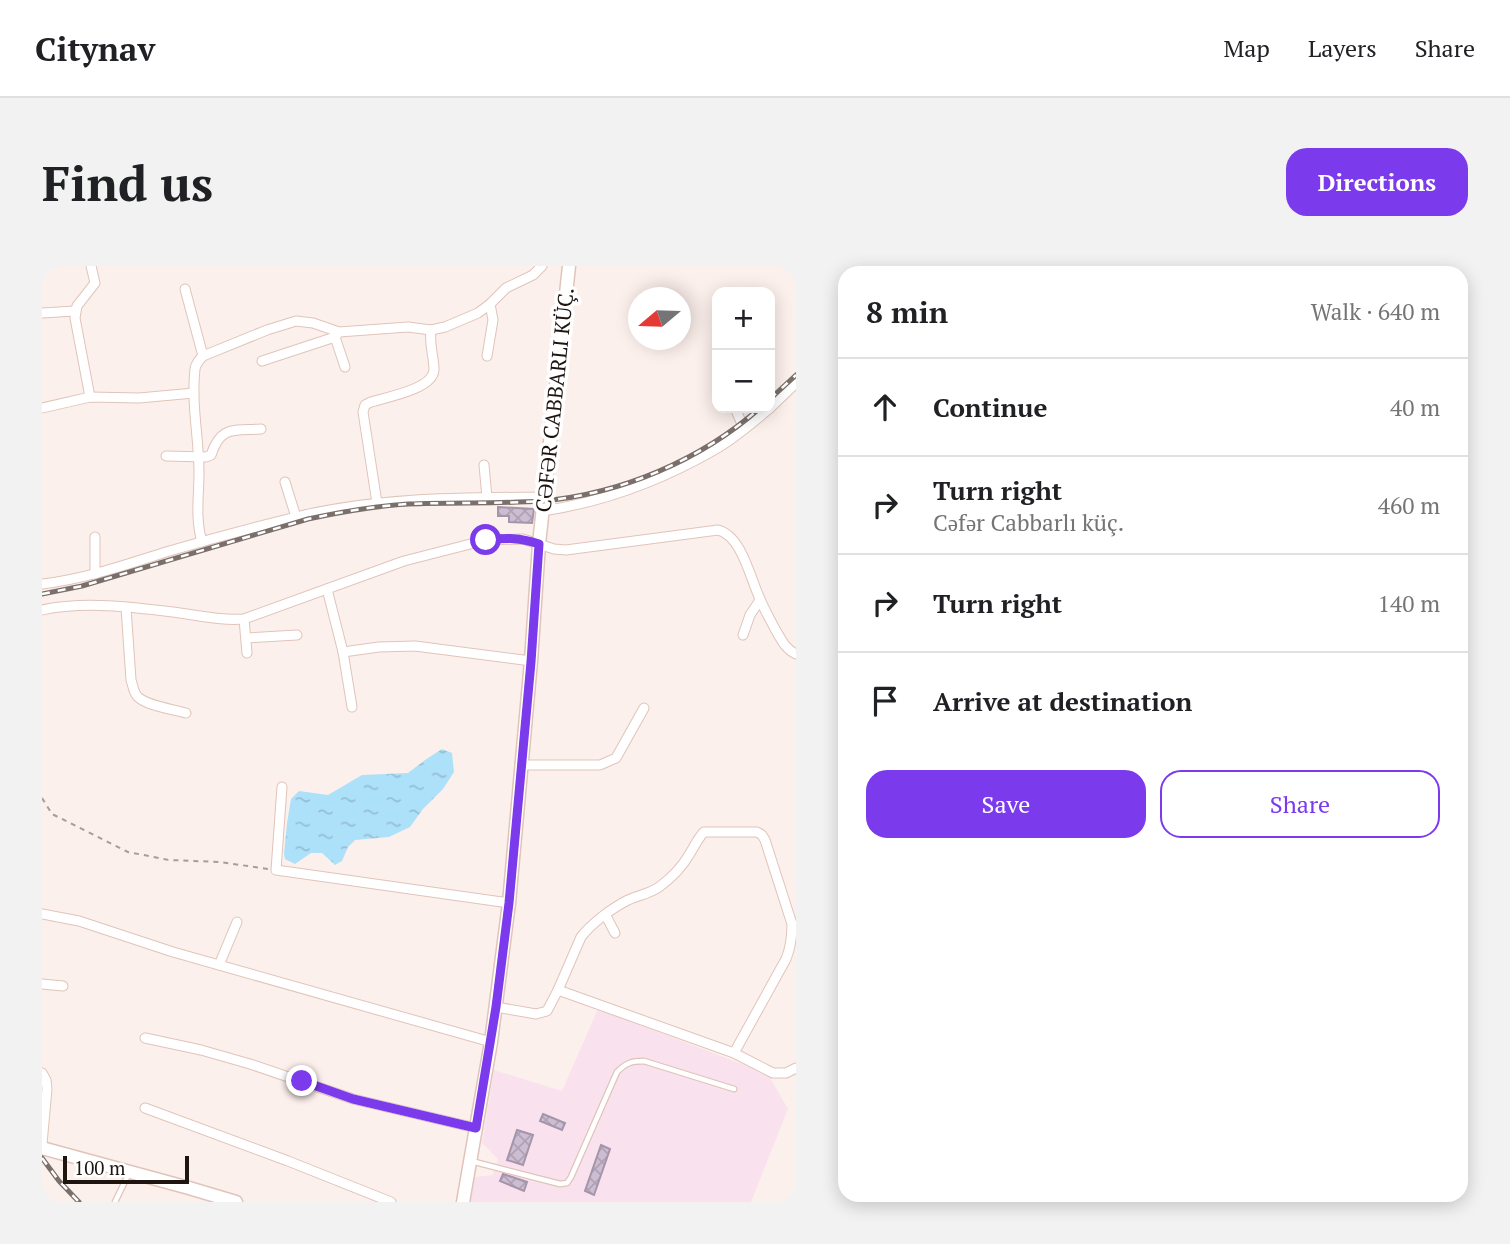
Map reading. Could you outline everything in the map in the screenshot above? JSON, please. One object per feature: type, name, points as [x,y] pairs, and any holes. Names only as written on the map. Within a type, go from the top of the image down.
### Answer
[{"type":"street","points":[[90,397],[75,311],[94,282],[91,266]]},
{"type":"street","points":[[262,361],[337,334],[408,327],[431,330],[445,327],[471,316],[506,288],[533,275],[542,266]]},
{"type":"street","points":[[463,1202],[491,1042],[509,903],[539,544],[569,266]]},
{"type":"street","points":[[185,289],[203,356]]},
{"type":"street","points":[[487,356],[493,320],[489,304]]},
{"type":"street","points":[[42,313],[75,311]]},
{"type":"street","points":[[202,542],[196,519],[199,471],[194,393],[197,362],[203,356],[296,321],[313,323],[337,334]]},
{"type":"street","points":[[377,503],[363,412],[365,405],[422,386],[430,379],[434,372],[429,341],[431,330]]},
{"type":"street","points":[[337,334],[345,367]]},
{"type":"street","points":[[775,405],[792,394],[796,383]]},
{"type":"street","points":[[42,408],[90,397],[139,398],[194,393]]},
{"type":"street","points":[[737,413],[744,429]]},
{"type":"street","points":[[543,511],[586,502],[667,474],[715,450],[764,413]]},
{"type":"street","points":[[166,456],[206,457],[211,454],[216,441],[223,434],[261,429]]},
{"type":"street","points":[[484,465],[487,498]]},
{"type":"street","points":[[285,482],[296,517]]},
{"type":"street","points":[[42,584],[95,574],[202,542],[346,507],[377,503],[544,497]]},
{"type":"street","points":[[42,610],[89,606],[173,612],[233,620],[327,589],[377,569],[486,540],[523,539],[566,550],[718,530],[733,540],[744,558],[760,600],[785,646],[796,653]]},
{"type":"street","points":[[95,537],[95,574]]},
{"type":"street","points":[[327,589],[343,652],[352,707]]},
{"type":"street","points":[[743,635],[750,615],[760,600]]},
{"type":"street","points":[[126,608],[134,691],[138,698],[145,702],[186,713]]},
{"type":"street","points":[[244,618],[247,653]]},
{"type":"street","points":[[246,638],[297,635]]},
{"type":"street","points":[[343,652],[415,646],[531,662]]},
{"type":"street","points":[[521,765],[600,765],[616,758],[645,708]]},
{"type":"street","points":[[282,787],[276,870],[509,903]]},
{"type":"street","points":[[496,1007],[542,1014],[550,1006],[586,930],[631,899],[651,892],[661,885],[687,858],[704,832],[757,832],[765,840],[792,924],[790,950],[734,1053]]},
{"type":"street","points":[[42,914],[79,921],[163,949],[491,1042]]},
{"type":"street","points":[[606,915],[615,933]]},
{"type":"street","points":[[219,965],[237,922]]},
{"type":"street","points":[[42,984],[63,986]]},
{"type":"street","points":[[558,990],[734,1053],[773,1073],[786,1073],[796,1068]]},
{"type":"street","points":[[145,1038],[201,1050],[353,1099],[476,1128]]},
{"type":"street","points":[[42,1073],[47,1089],[42,1146],[236,1202]]},
{"type":"street","points":[[145,1108],[391,1202]]},
{"type":"lane","points":[[470,1160],[560,1184],[567,1183],[617,1072],[632,1061],[644,1061],[734,1089]]},
{"type":"lane","points":[[115,1202],[130,1172]]},
{"type":"path","points":[[42,798],[52,814],[128,852],[169,860],[233,863],[276,870]]},
{"type":"shaded area","points":[[598,1009],[768,1074],[788,1109],[751,1202],[470,1202],[475,1177],[493,1175],[498,1159],[482,1143],[494,1070],[562,1091]]},
{"type":"water","points":[[442,749],[452,753],[454,772],[410,827],[389,837],[355,840],[348,847],[342,861],[335,865],[322,853],[311,853],[295,864],[285,859],[291,799],[299,791],[328,795],[362,775],[408,773]]},
{"type":"building","points":[[498,507],[534,509],[532,523],[509,522],[509,516],[498,516]]},
{"type":"building","points":[[543,1114],[565,1123],[562,1130],[540,1121]]},
{"type":"building","points":[[517,1130],[533,1135],[523,1165],[507,1160]]},
{"type":"building","points":[[601,1145],[610,1149],[594,1195],[585,1191]]},
{"type":"building","points":[[503,1174],[527,1182],[524,1191],[500,1181]]},
{"type":"railway","points":[[775,394],[796,375]]},
{"type":"railway","points":[[42,594],[82,586],[333,514],[408,504],[542,501],[601,491],[630,482],[686,458],[737,427],[754,413]]},
{"type":"railway","points":[[42,1158],[79,1202]]},
{"type":"route","points":[[302,1081],[353,1099],[476,1128],[503,959],[531,662],[539,544],[515,538],[486,540]]}]
